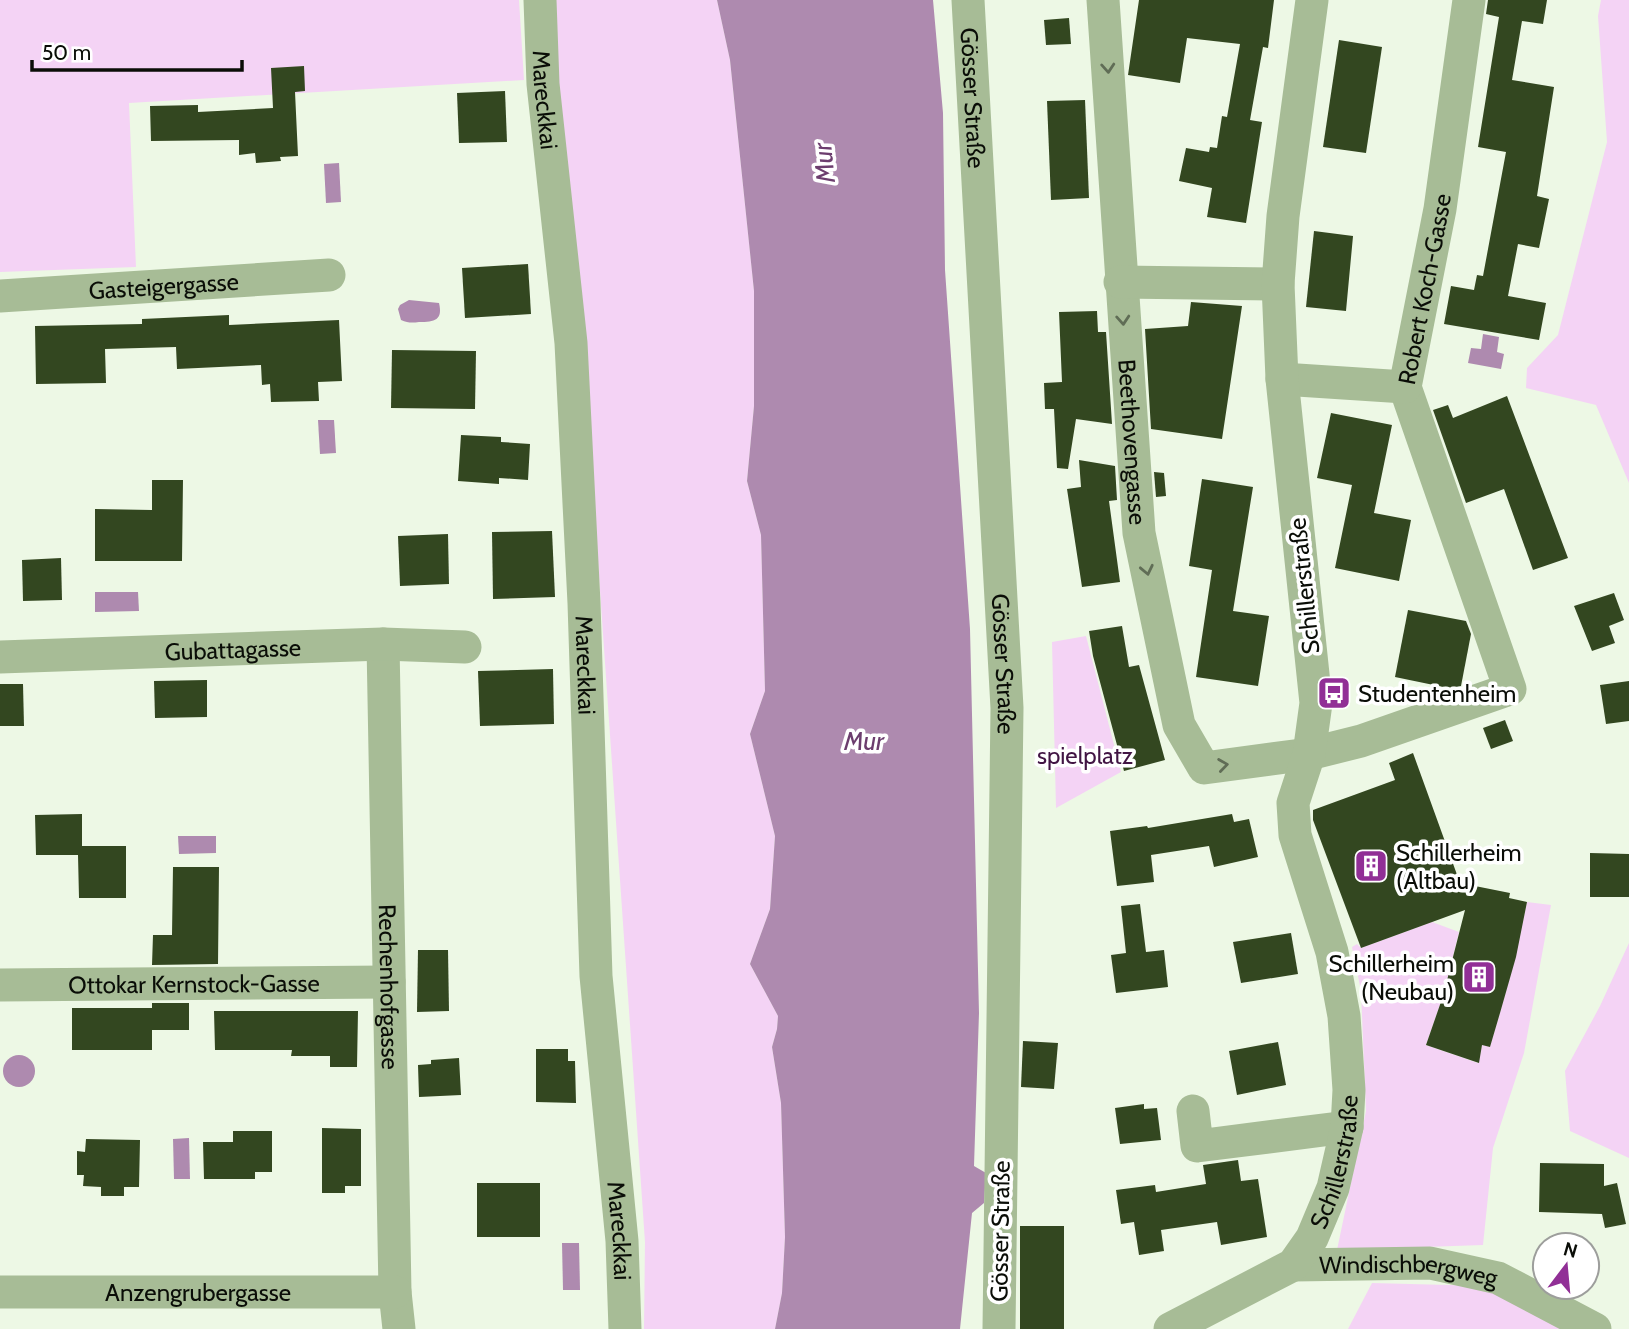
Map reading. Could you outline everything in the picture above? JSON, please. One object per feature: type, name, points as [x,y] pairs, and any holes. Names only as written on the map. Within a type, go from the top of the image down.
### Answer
[{"type":"street","name":"Mareckkai","points":[[540,0],[543,84],[571,343],[584,603],[596,976],[622,1241],[625,1329]]},
{"type":"street","name":"Gösser Straße","points":[[968,0],[1007,708],[999,1329]]},
{"type":"street","name":"Beethovengasse","points":[[1103,0],[1139,533],[1179,725],[1203,768],[1309,754]]},
{"type":"street","name":"Schillerstraße","points":[[1170,1329],[1293,1265],[1312,1238],[1333,1188],[1347,1127],[1349,1090],[1344,1016],[1332,952],[1295,835],[1293,803],[1309,754],[1316,703],[1282,379],[1278,284],[1283,216],[1311,0]]},
{"type":"street","name":"Robert Koch-Gasse","points":[[1309,754],[1513,703],[1405,387],[1440,209],[1469,0]]},
{"type":"street","name":"Gasteigergasse","points":[[0,296],[329,275]]},
{"type":"street","points":[[1120,282],[1278,284]]},
{"type":"street","points":[[1282,379],[1405,387]]},
{"type":"street","name":"Gubattagasse","points":[[0,657],[383,644],[466,647]]},
{"type":"street","name":"Rechenhofgasse","points":[[383,644],[394,1293],[399,1329]]},
{"type":"street","name":"Ottokar Kernstock-Gasse","points":[[0,985],[389,982]]},
{"type":"street","points":[[1193,1111],[1197,1146],[1347,1127]]},
{"type":"street","name":"Windischbergweg","points":[[1293,1265],[1430,1263],[1498,1278],[1595,1329]]},
{"type":"street","name":"Anzengrubergasse","points":[[0,1292],[394,1293]]},
{"type":"green space","points":[[0,0],[519,0],[524,80],[129,103],[136,267],[0,272]]},
{"type":"green space","points":[[554,0],[717,0],[730,60],[754,291],[754,406],[747,481],[761,535],[765,691],[750,734],[775,836],[770,909],[750,964],[778,1016],[772,1047],[781,1103],[785,1237],[782,1293],[775,1329],[644,1329],[645,1242],[583,344],[558,77]]},
{"type":"green space","points":[[1601,0],[1629,0],[1629,483],[1596,405],[1526,388],[1527,368],[1558,335],[1607,142],[1598,16]]},
{"type":"green space","name":"spielplatz","points":[[1086,636],[1121,772],[1056,808],[1052,642]]},
{"type":"green space","points":[[1527,902],[1551,905],[1524,1053],[1493,1148],[1483,1245],[1337,1250],[1366,1111],[1361,991],[1352,947],[1357,944],[1361,948],[1432,922],[1459,932],[1443,996],[1426,1045],[1478,1063],[1482,1045],[1490,1046]]},
{"type":"green space","points":[[1629,943],[1629,1158],[1570,1131],[1565,1071],[1600,1006]]},
{"type":"green space","points":[[1372,1283],[1486,1286],[1562,1329],[1348,1329]]},
{"type":"water","name":"Mur","points":[[717,0],[933,0],[943,113],[945,270],[970,629],[979,1013],[974,1166],[986,1173],[984,1203],[972,1213],[960,1329],[775,1329],[782,1293],[785,1237],[781,1103],[772,1047],[778,1016],[750,964],[770,909],[775,836],[750,734],[765,691],[761,535],[747,481],[754,406],[754,291],[730,60]]},
{"type":"water","points":[[339,163],[341,202],[326,203],[324,164]]},
{"type":"water","points":[[409,300],[439,303],[439,316],[425,322],[410,323],[401,320],[398,309]]},
{"type":"water","points":[[1483,334],[1499,337],[1497,352],[1504,354],[1501,369],[1468,363],[1471,348],[1481,349]]},
{"type":"water","points":[[318,420],[334,420],[336,453],[320,454]]},
{"type":"water","points":[[95,592],[138,592],[139,611],[95,612]]},
{"type":"water","points":[[178,836],[216,836],[216,853],[179,854]]},
{"type":"water","points":[[19,1055],[30,1060],[35,1071],[30,1082],[19,1087],[8,1082],[3,1071],[8,1060]]},
{"type":"water","points":[[189,1138],[190,1179],[174,1179],[173,1139]]},
{"type":"water","points":[[562,1243],[579,1243],[580,1290],[563,1290]]},
{"type":"building","points":[[1139,0],[1274,0],[1268,48],[1263,47],[1250,120],[1262,122],[1246,223],[1207,217],[1212,188],[1179,181],[1186,148],[1209,152],[1210,147],[1217,148],[1222,116],[1227,117],[1240,44],[1187,38],[1180,83],[1128,75]]},
{"type":"building","points":[[1488,0],[1547,0],[1543,24],[1522,21],[1512,80],[1554,87],[1537,196],[1549,199],[1539,248],[1518,244],[1508,296],[1546,303],[1539,340],[1444,324],[1451,286],[1474,290],[1477,275],[1483,276],[1506,152],[1478,147],[1499,17],[1486,14]]},
{"type":"building","points":[[1069,18],[1071,44],[1046,45],[1044,20]]},
{"type":"building","points":[[1339,40],[1382,47],[1366,153],[1323,147]]},
{"type":"building","points":[[304,66],[305,91],[295,92],[298,156],[280,157],[281,161],[256,163],[255,153],[239,155],[239,140],[151,141],[150,106],[198,105],[198,112],[273,108],[271,68]]},
{"type":"building","points":[[505,91],[507,142],[459,143],[457,93]]},
{"type":"building","points":[[1085,100],[1089,198],[1051,200],[1047,101]]},
{"type":"building","points":[[1314,231],[1353,236],[1346,311],[1306,307]]},
{"type":"building","points":[[528,264],[531,314],[465,318],[462,268]]},
{"type":"building","points":[[1191,302],[1242,306],[1222,439],[1151,429],[1145,329],[1188,326]]},
{"type":"building","points":[[1097,311],[1098,332],[1106,332],[1112,424],[1076,419],[1068,469],[1057,468],[1054,409],[1045,409],[1044,383],[1062,382],[1059,312]]},
{"type":"building","points":[[229,315],[229,325],[339,320],[342,381],[318,382],[319,401],[271,402],[270,384],[262,385],[261,365],[177,369],[176,347],[105,349],[106,383],[36,384],[35,326],[142,324],[142,319]]},
{"type":"building","points":[[392,350],[476,351],[475,409],[391,408]]},
{"type":"building","points":[[1507,396],[1568,558],[1533,570],[1504,489],[1466,503],[1433,410],[1448,405],[1453,418]]},
{"type":"building","points":[[1331,413],[1392,425],[1374,513],[1411,520],[1399,581],[1335,568],[1352,485],[1317,478]]},
{"type":"building","points":[[461,435],[501,437],[501,442],[530,444],[528,480],[499,478],[499,484],[458,481]]},
{"type":"building","points":[[1079,460],[1115,466],[1117,500],[1109,501],[1120,582],[1082,587],[1067,489],[1081,487]]},
{"type":"building","points":[[1154,472],[1164,473],[1166,496],[1156,497]]},
{"type":"building","points":[[1202,479],[1253,487],[1233,611],[1269,616],[1258,686],[1196,677],[1212,570],[1189,566]]},
{"type":"building","points":[[152,480],[183,480],[182,561],[95,561],[95,509],[152,510]]},
{"type":"building","points":[[552,531],[555,597],[493,599],[492,532]]},
{"type":"building","points":[[448,534],[449,584],[400,586],[398,536]]},
{"type":"building","points":[[61,558],[62,600],[23,601],[22,560]]},
{"type":"building","points":[[1614,593],[1624,620],[1609,626],[1615,643],[1592,651],[1574,606]]},
{"type":"building","points":[[1408,610],[1466,621],[1471,634],[1461,686],[1453,689],[1395,677]]},
{"type":"building","points":[[1122,626],[1129,667],[1139,665],[1165,760],[1124,771],[1093,656],[1089,631]]},
{"type":"building","points":[[553,669],[554,724],[480,726],[478,671]]},
{"type":"building","points":[[207,680],[207,717],[155,718],[154,681]]},
{"type":"building","points":[[1629,681],[1629,721],[1606,724],[1600,685]]},
{"type":"building","points":[[0,684],[23,684],[24,726],[0,726]]},
{"type":"building","points":[[1505,720],[1513,741],[1491,749],[1483,728]]},
{"type":"building","points":[[1413,753],[1460,883],[1510,893],[1509,898],[1527,902],[1516,957],[1490,1047],[1482,1045],[1479,1063],[1426,1045],[1443,996],[1465,910],[1361,948],[1313,820],[1313,810],[1395,780],[1389,763]]},
{"type":"building","points":[[82,814],[82,846],[126,846],[126,898],[79,898],[78,855],[36,855],[35,815]]},
{"type":"building","points":[[1232,814],[1234,822],[1249,819],[1258,857],[1214,867],[1209,846],[1151,855],[1154,882],[1117,886],[1110,831],[1148,828]]},
{"type":"building","points":[[1590,853],[1629,854],[1629,897],[1590,897]]},
{"type":"building","points":[[173,867],[219,867],[218,964],[152,965],[153,935],[172,935]]},
{"type":"building","points":[[1140,904],[1146,952],[1164,950],[1168,987],[1116,993],[1111,955],[1126,953],[1121,906]]},
{"type":"building","points":[[1291,933],[1298,974],[1241,983],[1233,942]]},
{"type":"building","points":[[418,950],[448,950],[449,1011],[417,1012]]},
{"type":"building","points":[[152,1003],[189,1003],[189,1030],[152,1030],[152,1050],[72,1050],[72,1008],[152,1008]]},
{"type":"building","points":[[214,1011],[358,1011],[357,1067],[330,1067],[330,1056],[291,1056],[292,1050],[215,1050]]},
{"type":"building","points":[[1023,1041],[1058,1043],[1054,1089],[1021,1087]]},
{"type":"building","points":[[1278,1042],[1286,1085],[1237,1095],[1229,1051]]},
{"type":"building","points":[[536,1049],[568,1049],[568,1061],[575,1061],[576,1103],[536,1102]]},
{"type":"building","points":[[459,1058],[461,1095],[419,1097],[418,1065],[431,1064],[431,1060]]},
{"type":"building","points":[[1144,1104],[1144,1109],[1157,1108],[1161,1140],[1120,1144],[1115,1108]]},
{"type":"building","points":[[322,1128],[361,1129],[361,1186],[345,1186],[345,1193],[322,1193]]},
{"type":"building","points":[[233,1131],[272,1131],[272,1172],[255,1172],[255,1179],[204,1179],[203,1142],[233,1142]]},
{"type":"building","points":[[86,1139],[140,1140],[139,1187],[124,1187],[124,1196],[101,1196],[101,1187],[83,1186],[84,1175],[77,1175],[77,1151],[85,1152]]},
{"type":"building","points":[[1238,1160],[1241,1181],[1258,1179],[1267,1237],[1221,1245],[1217,1222],[1161,1230],[1164,1251],[1139,1255],[1134,1222],[1121,1224],[1116,1190],[1155,1185],[1156,1192],[1206,1184],[1203,1165]]},
{"type":"building","points":[[1540,1163],[1604,1164],[1604,1186],[1617,1183],[1626,1224],[1605,1228],[1602,1214],[1539,1212]]},
{"type":"building","points":[[477,1183],[540,1183],[540,1237],[477,1237]]},
{"type":"building","points":[[1020,1226],[1064,1226],[1064,1329],[1020,1329]]},
{"type":"place","name":"Studentenheim","points":[[1334,693]]},
{"type":"place","name":"Schillerheim (Altbau)","points":[[1371,866]]},
{"type":"place","name":"Schillerheim (Neubau)","points":[[1479,977]]}]
